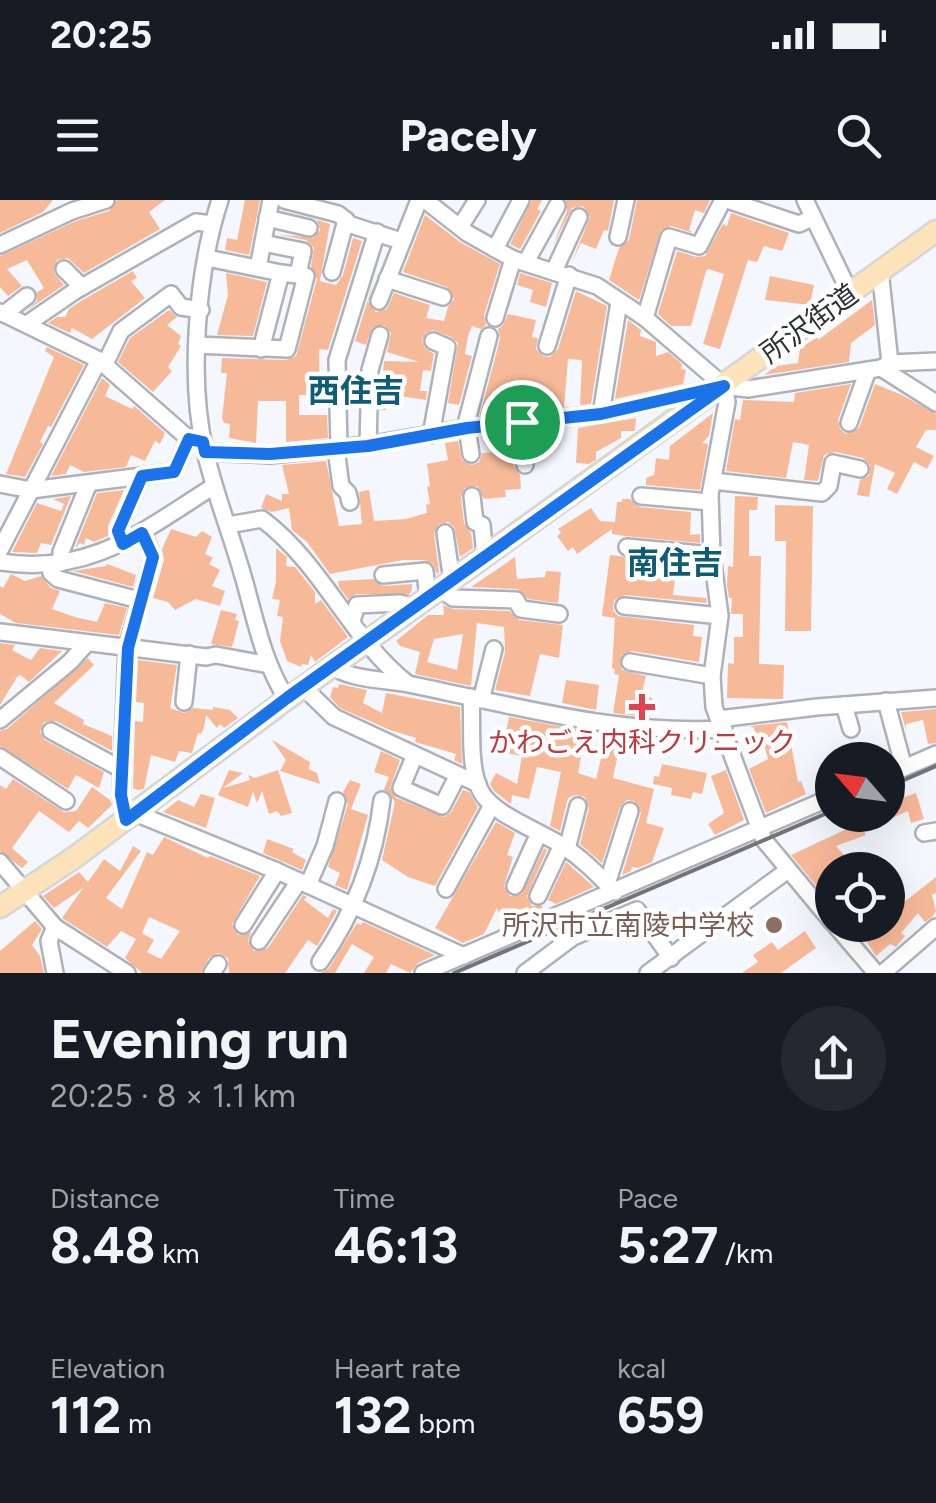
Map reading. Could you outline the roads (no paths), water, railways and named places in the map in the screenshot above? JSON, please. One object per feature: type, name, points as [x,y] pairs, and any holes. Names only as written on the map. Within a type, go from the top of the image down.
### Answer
[{"type":"main road","name":"所沢街道","points":[[0,907],[130,817],[295,693],[936,231]]},
{"type":"street","points":[[0,245],[73,205],[106,200]]},
{"type":"street","points":[[220,200],[212,224],[197,345],[199,444],[270,665],[295,693],[334,717],[478,784]]},
{"type":"street","points":[[258,268],[271,200]]},
{"type":"street","points":[[284,200],[338,214],[346,220],[332,272]]},
{"type":"street","points":[[379,300],[422,200],[494,250],[597,286],[645,318],[724,386],[727,402],[710,502],[720,616],[712,676],[714,707],[758,828],[768,846],[815,902]]},
{"type":"street","points":[[460,227],[476,200]]},
{"type":"street","points":[[494,250],[521,200]]},
{"type":"street","points":[[618,238],[626,200]]},
{"type":"street","points":[[645,318],[669,237],[699,246],[725,200],[799,224],[812,218]]},
{"type":"street","points":[[805,200],[850,293]]},
{"type":"street","points":[[495,318],[519,260],[557,206]]},
{"type":"street","points":[[546,346],[579,217]]},
{"type":"street","points":[[267,218],[309,228]]},
{"type":"street","points":[[27,324],[82,287],[196,222],[212,224]]},
{"type":"street","points":[[345,223],[402,241]]},
{"type":"street","points":[[350,502],[341,486],[337,449],[337,360],[377,232]]},
{"type":"street","points":[[262,243],[303,251],[298,275]]},
{"type":"street","points":[[197,345],[286,348],[306,276],[207,258]]},
{"type":"street","points":[[368,262],[443,297]]},
{"type":"street","points":[[64,269],[82,287]]},
{"type":"street","points":[[849,423],[880,367],[880,270]]},
{"type":"street","points":[[261,349],[281,273]]},
{"type":"street","points":[[0,550],[121,331],[170,294],[180,307],[201,310]]},
{"type":"street","points":[[2,313],[27,296]]},
{"type":"street","points":[[601,414],[619,302]]},
{"type":"street","points":[[2,313],[102,362],[199,444],[270,454],[368,446],[466,428],[601,414],[724,386],[748,390],[936,361]]},
{"type":"street","points":[[368,446],[370,370],[380,335]]},
{"type":"street","points":[[471,454],[466,428],[489,336]]},
{"type":"street","points":[[431,435],[447,346],[433,341]]},
{"type":"street","points":[[880,367],[936,403]]},
{"type":"street","points":[[522,422],[525,465]]},
{"type":"street","points":[[0,484],[31,490],[174,472],[199,444]]},
{"type":"street","points":[[713,481],[822,493],[829,486],[834,463],[860,469]]},
{"type":"street","points":[[123,544],[118,531],[142,476]]},
{"type":"street","points":[[89,483],[51,573],[58,579],[139,600]]},
{"type":"street","points":[[0,562],[55,564],[91,556],[123,544],[214,486]]},
{"type":"street","points":[[472,496],[475,522],[482,525],[485,558]]},
{"type":"street","points":[[640,496],[710,502]]},
{"type":"street","points":[[228,525],[262,519],[286,536],[306,557],[367,644],[408,683]]},
{"type":"street","points":[[142,533],[153,557],[128,648],[121,795],[130,817],[277,871],[464,956]]},
{"type":"street","points":[[434,594],[445,533]]},
{"type":"street","points":[[627,546],[712,555]]},
{"type":"street","points":[[384,575],[425,572],[434,594]]},
{"type":"street","points":[[352,622],[357,604],[400,604],[434,594],[516,600],[521,610],[560,614]]},
{"type":"street","points":[[624,606],[720,616]]},
{"type":"street","points":[[0,632],[216,655],[270,665]]},
{"type":"street","points":[[0,720],[86,644]]},
{"type":"street","points":[[494,649],[476,698],[478,784],[482,794],[492,805],[565,847],[611,888]]},
{"type":"street","points":[[184,702],[189,654]]},
{"type":"street","points":[[630,662],[712,676]]},
{"type":"street","points":[[332,667],[348,676],[408,683],[620,725],[689,731],[844,705],[936,698]]},
{"type":"street","points":[[886,701],[897,742]]},
{"type":"street","points":[[844,705],[851,729]]},
{"type":"street","points":[[51,731],[121,769]]},
{"type":"street","points":[[905,768],[936,754]]},
{"type":"street","points":[[415,756],[401,788],[442,806],[458,775]]},
{"type":"street","points":[[0,757],[66,801]]},
{"type":"street","points":[[320,962],[354,905],[373,857],[382,800]]},
{"type":"street","points":[[259,941],[304,883],[325,846],[337,801]]},
{"type":"street","points":[[446,888],[492,805]]},
{"type":"street","points":[[423,973],[611,888],[815,805]]},
{"type":"street","points":[[538,896],[565,847],[578,806]]},
{"type":"street","points":[[611,888],[630,812]]},
{"type":"street","points":[[515,886],[539,832]]},
{"type":"street","points":[[0,862],[54,927],[128,973]]},
{"type":"street","points":[[648,973],[788,870]]},
{"type":"street","points":[[243,924],[277,871]]},
{"type":"street","points":[[525,973],[574,937],[636,910],[670,958]]},
{"type":"street","points":[[54,927],[48,941],[55,973]]},
{"type":"street","points":[[851,942],[880,973],[936,927]]},
{"type":"railway","points":[[905,780],[936,766]]},
{"type":"railway","points":[[454,973],[815,818]]},
{"type":"place","name":"かわごえ内科クリニック","points":[[642,707]]},
{"type":"place","name":"所沢市立南陵中学校","points":[[774,925]]},
{"type":"district","name":"西住吉","points":[[356,391]]},
{"type":"district","name":"南住吉","points":[[675,563]]}]
